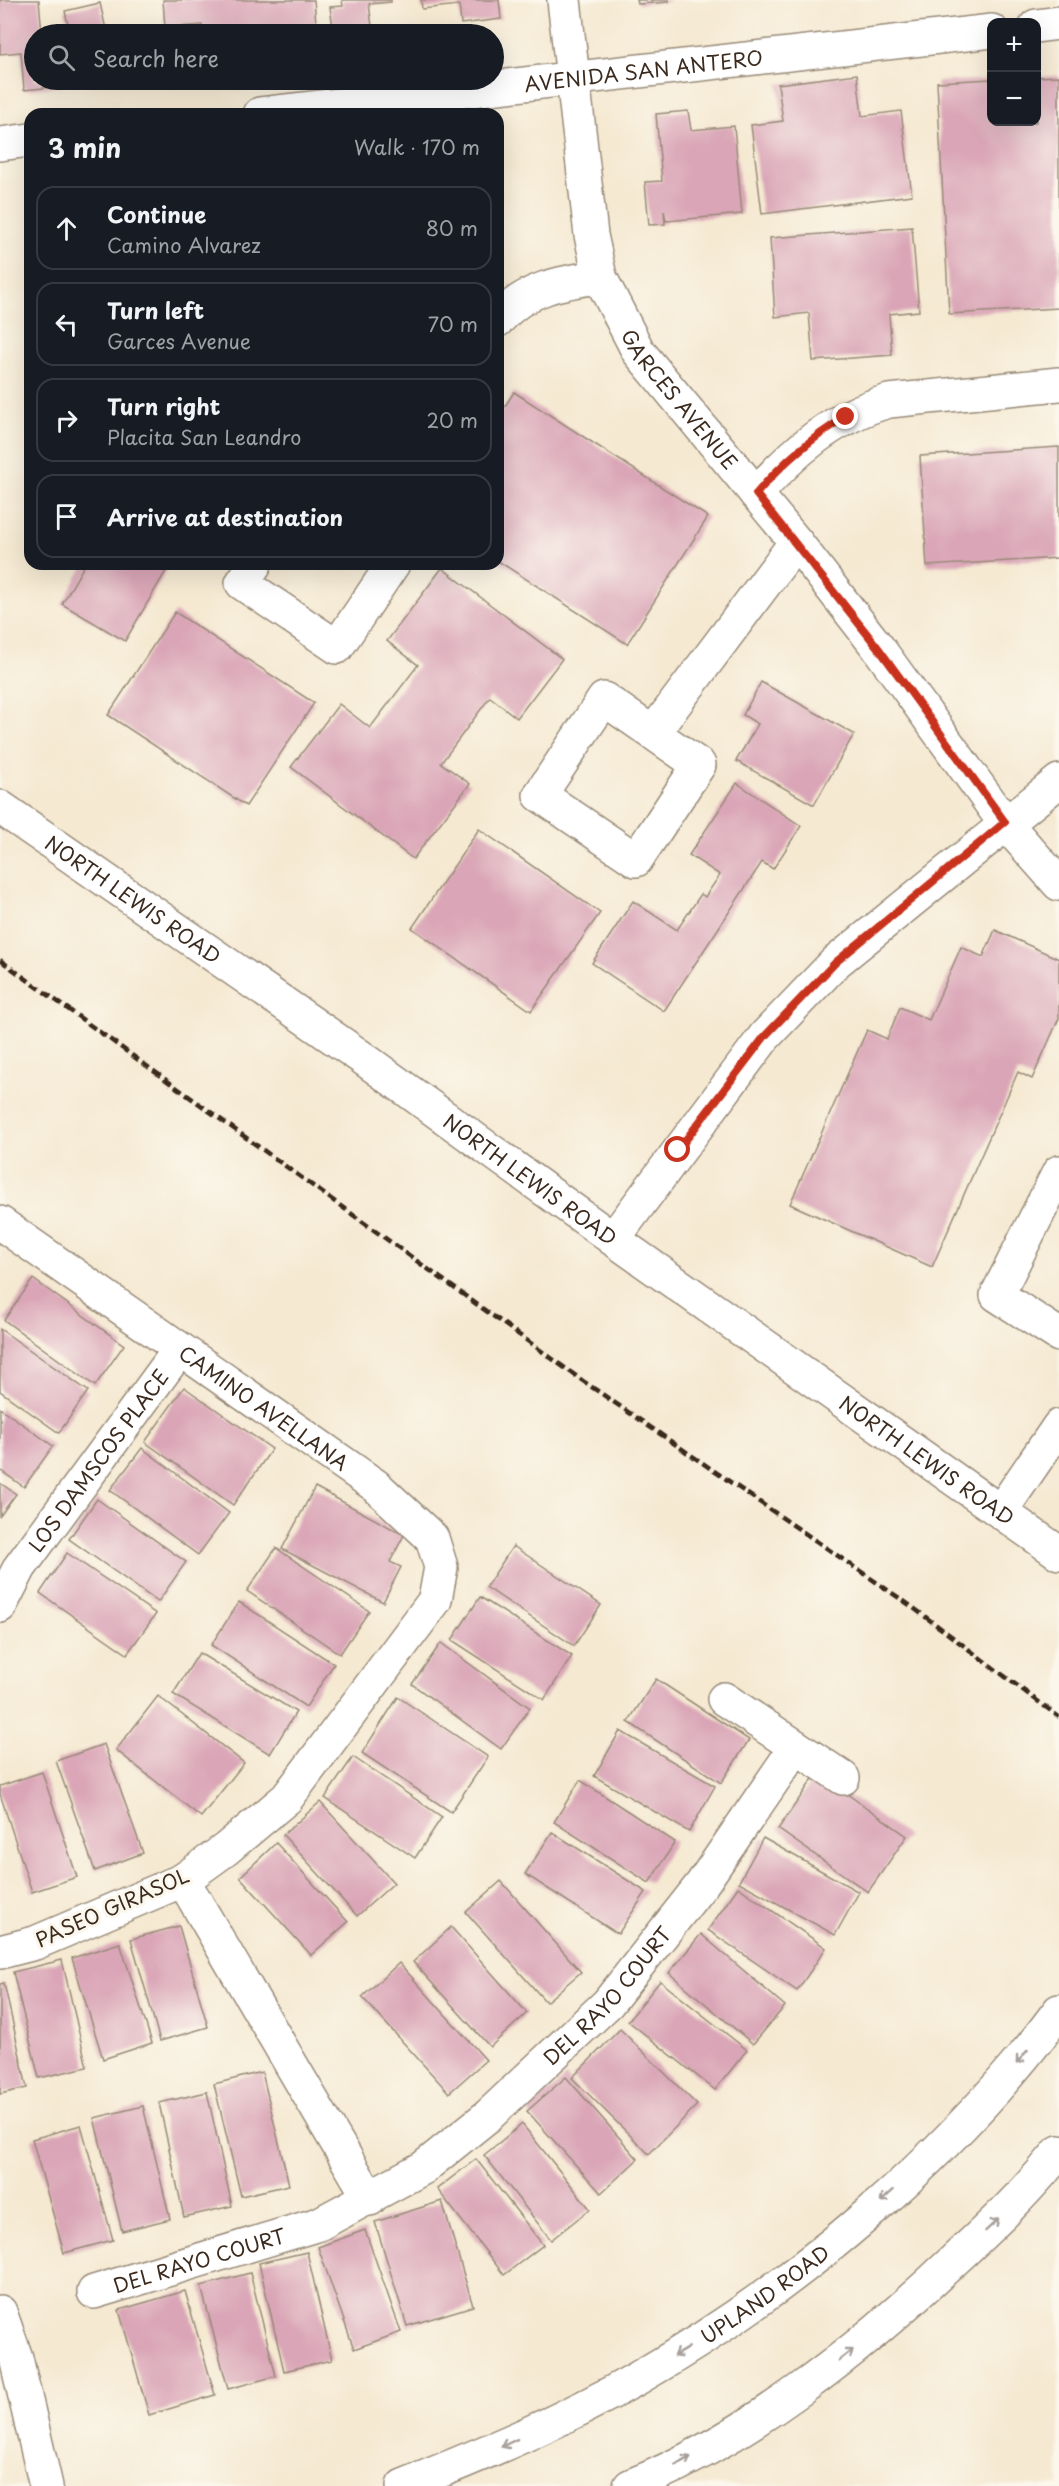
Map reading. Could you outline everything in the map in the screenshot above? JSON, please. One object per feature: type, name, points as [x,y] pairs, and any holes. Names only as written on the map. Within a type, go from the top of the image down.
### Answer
[{"type":"street","name":"GARCES AVENUE","points":[[564,0],[591,235],[600,277],[638,351],[796,542],[879,649],[1005,822],[1059,884]]},
{"type":"street","points":[[1041,25],[1059,23]]},
{"type":"street","name":"AVENIDA SAN ANTERO","points":[[504,86],[987,32]]},
{"type":"street","name":"AVENIDA SAN ANTERO","points":[[312,108],[469,90]]},
{"type":"street","points":[[0,144],[24,141]]},
{"type":"street","points":[[504,315],[528,296],[558,282],[600,277]]},
{"type":"street","points":[[756,494],[780,466],[824,431],[868,407],[889,401],[1059,384]]},
{"type":"street","points":[[653,733],[796,542]]},
{"type":"street","points":[[251,570],[242,583],[337,647],[389,570]]},
{"type":"street","points":[[604,699],[653,733],[699,765],[636,860],[540,795],[604,699]]},
{"type":"street","points":[[613,1239],[765,1036],[836,962],[1005,822],[1059,781]]},
{"type":"street","name":"NORTH LEWIS ROAD","points":[[0,807],[364,1059],[613,1239],[1059,1553]]},
{"type":"street","points":[[1059,1172],[997,1295],[1059,1335]]},
{"type":"street","name":"CAMINO AVELLANA","points":[[0,1223],[376,1486],[432,1538],[441,1567],[435,1600],[406,1636]]},
{"type":"street","name":"LOS DAMSCOS PLACE","points":[[0,1606],[20,1567],[180,1349]]},
{"type":"street","points":[[1001,1511],[1059,1426]]},
{"type":"street","name":"PASEO GIRASOL","points":[[0,1952],[35,1943],[183,1880],[226,1849],[287,1798],[406,1636]]},
{"type":"street","points":[[724,1699],[843,1778]]},
{"type":"street","name":"DEL RAYO COURT","points":[[94,2292],[319,2224],[370,2199],[423,2168],[489,2115],[608,2003],[702,1884],[796,1747]]},
{"type":"street","points":[[183,1880],[370,2199]]},
{"type":"street","name":"UPLAND ROAD","points":[[403,2486],[495,2449],[620,2388],[733,2319],[835,2243],[921,2164],[1004,2079],[1059,2011]]},
{"type":"street","points":[[630,2486],[660,2474],[740,2429],[839,2361],[888,2323],[1026,2194],[1059,2152]]},
{"type":"street","points":[[0,2312],[16,2358],[46,2486]]},
{"type":"building","points":[[0,0],[39,0],[41,24],[24,24],[24,90],[21,52],[0,54]]},
{"type":"building","points":[[163,0],[314,0],[316,24],[165,24]]},
{"type":"building","points":[[342,0],[391,0],[391,2],[369,4],[372,24],[333,24],[330,7],[343,6]]},
{"type":"building","points":[[421,0],[499,0],[501,19],[461,24],[459,5],[422,9]]},
{"type":"building","points":[[637,0],[669,0],[669,2],[638,4]]},
{"type":"building","points":[[100,3],[105,24],[68,24],[65,11]]},
{"type":"building","points":[[857,74],[862,116],[901,111],[912,195],[762,214],[751,125],[783,121],[778,84]]},
{"type":"building","points":[[1059,76],[1059,308],[949,314],[937,82],[987,79],[987,126],[1041,126],[1041,77]]},
{"type":"building","points":[[688,111],[691,130],[734,126],[742,214],[666,221],[664,211],[665,224],[649,225],[645,182],[662,181],[656,114]]},
{"type":"building","points":[[912,227],[919,311],[889,314],[892,355],[813,361],[809,313],[775,317],[770,238]]},
{"type":"building","points":[[514,392],[708,517],[627,644],[504,565],[504,408]]},
{"type":"building","points":[[1059,447],[1059,558],[927,566],[920,456]]},
{"type":"building","points":[[82,570],[167,570],[125,641],[62,604]]},
{"type":"building","points":[[440,570],[445,570],[562,659],[517,718],[490,697],[441,763],[470,784],[413,859],[291,767],[339,704],[370,728],[418,665],[387,641]]},
{"type":"building","points":[[175,612],[314,703],[246,806],[108,715]]},
{"type":"building","points":[[761,682],[854,734],[814,805],[736,761],[758,724],[743,715]]},
{"type":"building","points":[[737,783],[801,826],[773,869],[762,862],[664,1011],[592,963],[633,901],[677,930],[701,894],[705,897],[720,875],[689,855]]},
{"type":"building","points":[[479,829],[600,913],[531,1011],[412,928]]},
{"type":"building","points":[[995,930],[1059,959],[1059,1018],[1032,1079],[1018,1072],[932,1267],[790,1204],[867,1030],[887,1039],[900,1007],[929,1020],[961,947],[983,957]]},
{"type":"building","points":[[33,1279],[124,1345],[95,1386],[4,1320]]},
{"type":"building","points":[[0,1329],[88,1391],[59,1433],[0,1391]]},
{"type":"building","points":[[184,1387],[272,1449],[233,1505],[145,1442]]},
{"type":"building","points":[[0,1408],[53,1446],[24,1487],[0,1470]]},
{"type":"building","points":[[142,1448],[229,1513],[198,1555],[110,1490]]},
{"type":"building","points":[[0,1483],[16,1494],[0,1516]]},
{"type":"building","points":[[315,1487],[404,1535],[390,1562],[401,1567],[383,1602],[282,1549]]},
{"type":"building","points":[[97,1499],[186,1562],[158,1602],[69,1539]]},
{"type":"building","points":[[513,1546],[601,1605],[574,1646],[486,1587]]},
{"type":"building","points":[[276,1548],[369,1611],[340,1654],[247,1591]]},
{"type":"building","points":[[67,1553],[156,1614],[127,1654],[40,1593]]},
{"type":"building","points":[[480,1597],[572,1656],[544,1700],[452,1640]]},
{"type":"building","points":[[239,1602],[334,1664],[306,1707],[211,1645]]},
{"type":"building","points":[[441,1643],[530,1708],[501,1749],[412,1684]]},
{"type":"building","points":[[199,1653],[296,1712],[270,1754],[173,1694]]},
{"type":"building","points":[[656,1679],[749,1740],[721,1783],[628,1722]]},
{"type":"building","points":[[158,1696],[244,1763],[201,1817],[116,1750]]},
{"type":"building","points":[[398,1697],[488,1757],[451,1812],[362,1753]]},
{"type":"building","points":[[620,1731],[715,1786],[689,1832],[594,1776]]},
{"type":"building","points":[[104,1744],[143,1853],[95,1871],[56,1761]]},
{"type":"building","points":[[353,1757],[442,1817],[415,1858],[325,1798]]},
{"type":"building","points":[[42,1772],[77,1877],[32,1892],[0,1794],[0,1786]]},
{"type":"building","points":[[817,1773],[907,1836],[868,1892],[778,1829]]},
{"type":"building","points":[[580,1780],[675,1842],[649,1883],[554,1822]]},
{"type":"building","points":[[320,1802],[394,1883],[357,1916],[283,1835]]},
{"type":"building","points":[[552,1832],[646,1892],[618,1934],[525,1874]]},
{"type":"building","points":[[763,1838],[859,1892],[835,1935],[739,1882]]},
{"type":"building","points":[[276,1843],[348,1922],[311,1955],[240,1877]]},
{"type":"building","points":[[501,1881],[581,1972],[546,2002],[466,1912]]},
{"type":"building","points":[[738,1887],[826,1948],[797,1991],[708,1930]]},
{"type":"building","points":[[179,1926],[208,2027],[160,2041],[131,1939]]},
{"type":"building","points":[[451,1927],[527,2013],[490,2047],[413,1962]]},
{"type":"building","points":[[701,1934],[785,2006],[753,2044],[669,1973]]},
{"type":"building","points":[[120,1943],[152,2043],[103,2059],[72,1958]]},
{"type":"building","points":[[62,1960],[87,2067],[39,2078],[13,1972]]},
{"type":"building","points":[[399,1963],[486,2060],[449,2093],[362,1997]]},
{"type":"building","points":[[660,1981],[747,2050],[715,2090],[628,2021]]},
{"type":"building","points":[[4,1983],[27,2088],[0,2094],[0,1984]]},
{"type":"building","points":[[620,2029],[697,2105],[649,2154],[572,2078]]},
{"type":"building","points":[[262,2072],[289,2185],[241,2196],[214,2084]]},
{"type":"building","points":[[566,2077],[638,2159],[601,2193],[527,2111]]},
{"type":"building","points":[[207,2092],[232,2206],[184,2217],[159,2103]]},
{"type":"building","points":[[143,2106],[170,2219],[122,2231],[94,2118]]},
{"type":"building","points":[[522,2124],[590,2209],[551,2240],[484,2155]]},
{"type":"building","points":[[81,2125],[113,2240],[64,2253],[32,2139]]},
{"type":"building","points":[[476,2159],[543,2245],[504,2275],[437,2189]]},
{"type":"building","points":[[442,2201],[473,2306],[407,2326],[375,2222]]},
{"type":"building","points":[[365,2230],[401,2332],[354,2349],[318,2247]]},
{"type":"building","points":[[307,2252],[332,2360],[284,2371],[259,2263]]},
{"type":"building","points":[[250,2273],[276,2376],[228,2389],[201,2286]]},
{"type":"building","points":[[185,2291],[215,2395],[149,2415],[119,2310]]},
{"type":"railway","points":[[0,960],[583,1381],[911,1606],[1059,1717]]},
{"type":"route","points":[[678,1150],[765,1036],[836,962],[1005,822],[879,649],[756,494],[780,466],[824,431],[846,417]]}]
